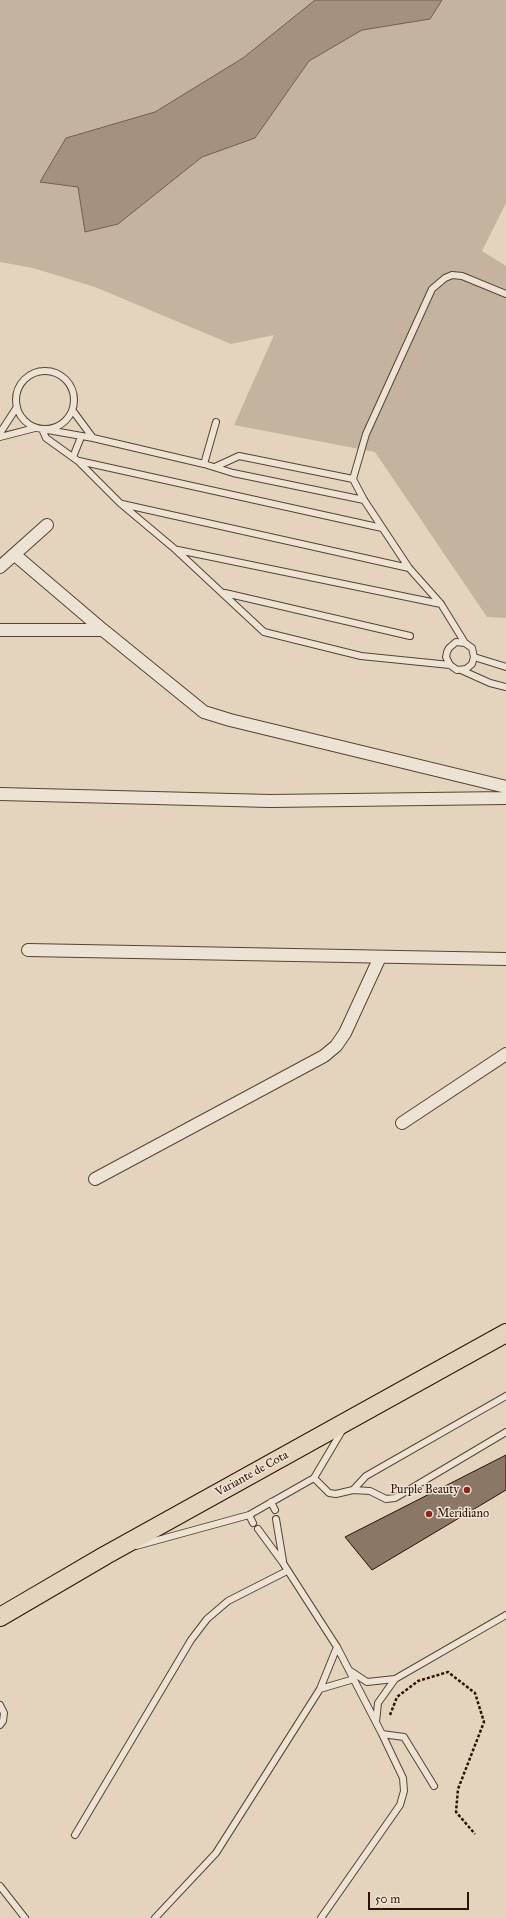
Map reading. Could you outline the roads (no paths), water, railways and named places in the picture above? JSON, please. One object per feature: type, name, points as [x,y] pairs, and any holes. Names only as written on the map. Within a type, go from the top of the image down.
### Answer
[{"type":"main road","name":"Variante de Cota","points":[[0,1617],[106,1555],[506,1333]]},
{"type":"street","points":[[0,567],[47,525]]},
{"type":"street","points":[[15,555],[103,630],[204,712],[230,720],[506,787]]},
{"type":"street","points":[[0,630],[103,630]]},
{"type":"street","points":[[0,794],[270,800],[506,798]]},
{"type":"street","points":[[28,950],[380,958],[506,959]]},
{"type":"street","points":[[95,1179],[328,1053],[336,1046],[345,1033],[380,958]]},
{"type":"street","points":[[402,1123],[506,1054]]},
{"type":"lane","points":[[462,670],[472,664],[474,656],[472,648],[465,643],[441,604],[410,568],[364,500],[353,479],[366,434],[432,289],[445,278],[452,275],[462,276],[506,294]]},
{"type":"lane","points":[[0,437],[39,429],[53,429],[63,424],[73,411],[75,396],[72,386],[60,375],[45,370],[34,372],[25,378],[17,392],[17,408],[26,422],[39,429],[93,438],[204,464],[233,473],[364,500]]},
{"type":"lane","points":[[0,433],[17,408]]},
{"type":"lane","points":[[73,411],[93,438]]},
{"type":"lane","points":[[204,464],[216,422]]},
{"type":"lane","points":[[39,429],[46,438],[78,461],[120,503],[176,550],[264,632],[361,656],[450,665],[457,670],[462,670],[490,683],[506,687]]},
{"type":"lane","points":[[73,457],[81,437]]},
{"type":"lane","points":[[214,467],[239,456],[353,479]]},
{"type":"lane","points":[[78,461],[382,528]]},
{"type":"lane","points":[[120,503],[410,568]]},
{"type":"lane","points":[[176,550],[441,604]]},
{"type":"lane","points":[[223,593],[410,636]]},
{"type":"lane","points":[[450,665],[446,656],[449,648],[456,642],[465,643]]},
{"type":"lane","points":[[474,656],[506,667]]},
{"type":"lane","points":[[353,1490],[366,1476],[506,1396]]},
{"type":"lane","points":[[106,1555],[249,1515],[314,1478],[348,1421]]},
{"type":"lane","points":[[314,1478],[329,1493],[336,1494],[353,1490],[370,1491],[386,1499],[395,1498],[506,1432]]},
{"type":"lane","points":[[271,1502],[275,1510]]},
{"type":"lane","points":[[249,1515],[252,1522]]},
{"type":"lane","points":[[276,1519],[283,1563]]},
{"type":"lane","points":[[258,1529],[283,1563],[337,1647],[382,1734],[402,1778],[404,1791],[400,1805],[321,1918]]},
{"type":"lane","points":[[75,1835],[191,1640],[207,1619],[228,1602],[288,1571]]},
{"type":"lane","points":[[348,1669],[367,1682],[395,1679],[506,1615]]},
{"type":"lane","points":[[155,1918],[216,1853],[320,1689],[337,1647]]},
{"type":"lane","points":[[320,1689],[354,1679]]},
{"type":"lane","points":[[376,1722],[378,1703],[395,1679]]},
{"type":"lane","points":[[0,1705],[4,1713],[3,1721],[0,1725]]},
{"type":"lane","points":[[382,1734],[404,1736],[434,1786]]},
{"type":"lane","points":[[0,1886],[25,1918]]},
{"type":"place","name":"Purple Beauty","points":[[467,1490]]},
{"type":"place","name":"Meridiano","points":[[429,1514]]}]
